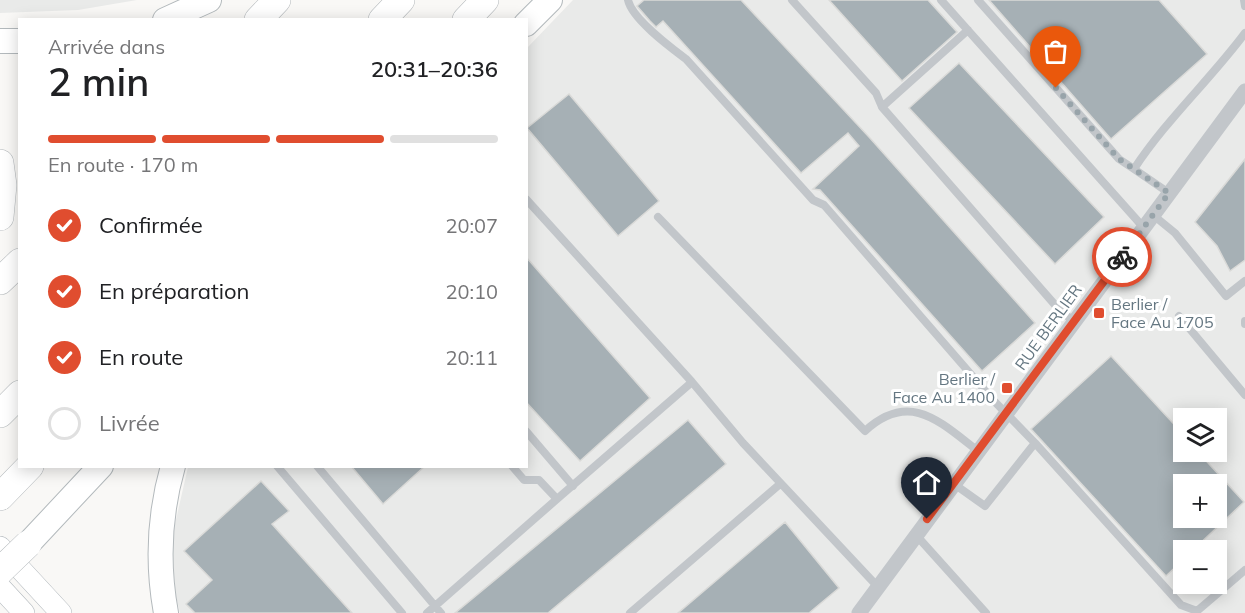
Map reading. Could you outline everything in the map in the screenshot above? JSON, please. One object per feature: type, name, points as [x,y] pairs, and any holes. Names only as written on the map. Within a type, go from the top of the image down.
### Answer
[{"type":"highway","points":[[260,18],[277,0]]},
{"type":"highway","points":[[468,18],[485,0]]},
{"type":"highway","points":[[0,163],[3,185],[0,217]]},
{"type":"highway","points":[[0,282],[18,264]]},
{"type":"highway","points":[[0,414],[18,396]]},
{"type":"highway","points":[[0,497],[28,468]]},
{"type":"highway","points":[[0,571],[28,544]]},
{"type":"main road","points":[[169,18],[209,0]]},
{"type":"main road","points":[[528,22],[550,0]]},
{"type":"main road","points":[[0,40],[18,41]]},
{"type":"main road","points":[[28,544],[99,468]]},
{"type":"main road","points":[[166,613],[160,574],[160,541],[164,503],[173,468]]},
{"type":"street","name":"RUE BERLIER","points":[[859,613],[1245,91]]},
{"type":"street","points":[[0,547],[61,613]]},
{"type":"street","points":[[0,587],[24,613]]},
{"type":"lane","points":[[628,0],[630,8],[663,42],[686,59],[813,200],[824,205],[1007,413],[1181,605],[1197,611],[1245,570]]},
{"type":"lane","points":[[792,0],[876,93],[882,107],[1056,306],[1074,322]]},
{"type":"lane","points":[[941,0],[1144,228]]},
{"type":"lane","points":[[978,0],[1119,159],[1169,193]]},
{"type":"lane","points":[[1244,0],[1245,6]]},
{"type":"lane","points":[[882,107],[968,30]]},
{"type":"lane","points":[[1134,169],[1176,115],[1219,69],[1245,33]]},
{"type":"lane","points":[[528,200],[692,382],[716,414],[878,587]]},
{"type":"lane","points":[[1153,215],[1175,233],[1226,296],[1245,281]]},
{"type":"lane","points":[[658,217],[865,431],[883,417],[910,410],[932,417],[978,451]]},
{"type":"lane","points":[[1179,316],[1245,395]]},
{"type":"lane","points":[[427,613],[692,382]]},
{"type":"lane","points":[[528,433],[573,486]]},
{"type":"lane","points":[[954,484],[985,506],[1035,443]]},
{"type":"lane","points":[[279,468],[402,613]]},
{"type":"lane","points":[[320,468],[441,613]]},
{"type":"lane","points":[[514,468],[524,480],[539,480],[557,499]]},
{"type":"lane","points":[[630,613],[780,484]]},
{"type":"lane","points":[[916,535],[986,613]]},
{"type":"shaded area","points":[[0,0],[137,0],[78,10],[0,13]]},
{"type":"shaded area","points":[[573,0],[1245,0],[1245,613],[180,613],[175,592],[172,537],[188,468],[528,468],[528,47]]},
{"type":"building","points":[[644,0],[741,0],[869,137],[1035,323],[982,371],[820,190],[813,189],[859,146],[848,133],[801,173],[663,21],[656,27],[650,21],[637,6]]},
{"type":"building","points":[[829,0],[928,0],[957,32],[902,81]]},
{"type":"building","points":[[989,0],[1159,0],[1207,54],[1111,139]]},
{"type":"building","points":[[959,63],[1104,217],[1055,264],[909,108]]},
{"type":"building","points":[[569,94],[659,201],[618,236],[528,127]]},
{"type":"building","points":[[1245,159],[1245,260],[1230,271],[1217,246],[1195,222]]},
{"type":"building","points":[[528,259],[650,398],[580,461],[528,404]]},
{"type":"building","points":[[1111,356],[1173,423],[1173,462],[1207,462],[1218,474],[1173,474],[1173,528],[1216,528],[1204,540],[1173,540],[1173,569],[1166,576],[1031,429]]},
{"type":"building","points":[[688,420],[726,464],[548,613],[455,613]]},
{"type":"building","points":[[353,468],[423,468],[383,504]]},
{"type":"building","points":[[261,481],[289,511],[272,524],[352,613],[195,613],[186,604],[212,580],[184,551]]},
{"type":"building","points":[[1227,484],[1244,502],[1227,518]]},
{"type":"building","points":[[785,522],[839,588],[809,613],[678,613]]},
{"type":"way so far","points":[[1056,88],[1123,163],[1169,193],[1122,257]]},
{"type":"place","name":"Berlier / Face Au 1705","points":[[1099,313]]},
{"type":"place","name":"Berlier / Face Au 1400","points":[[1007,388]]},
{"type":"route","points":[[927,519],[1122,257]]}]
